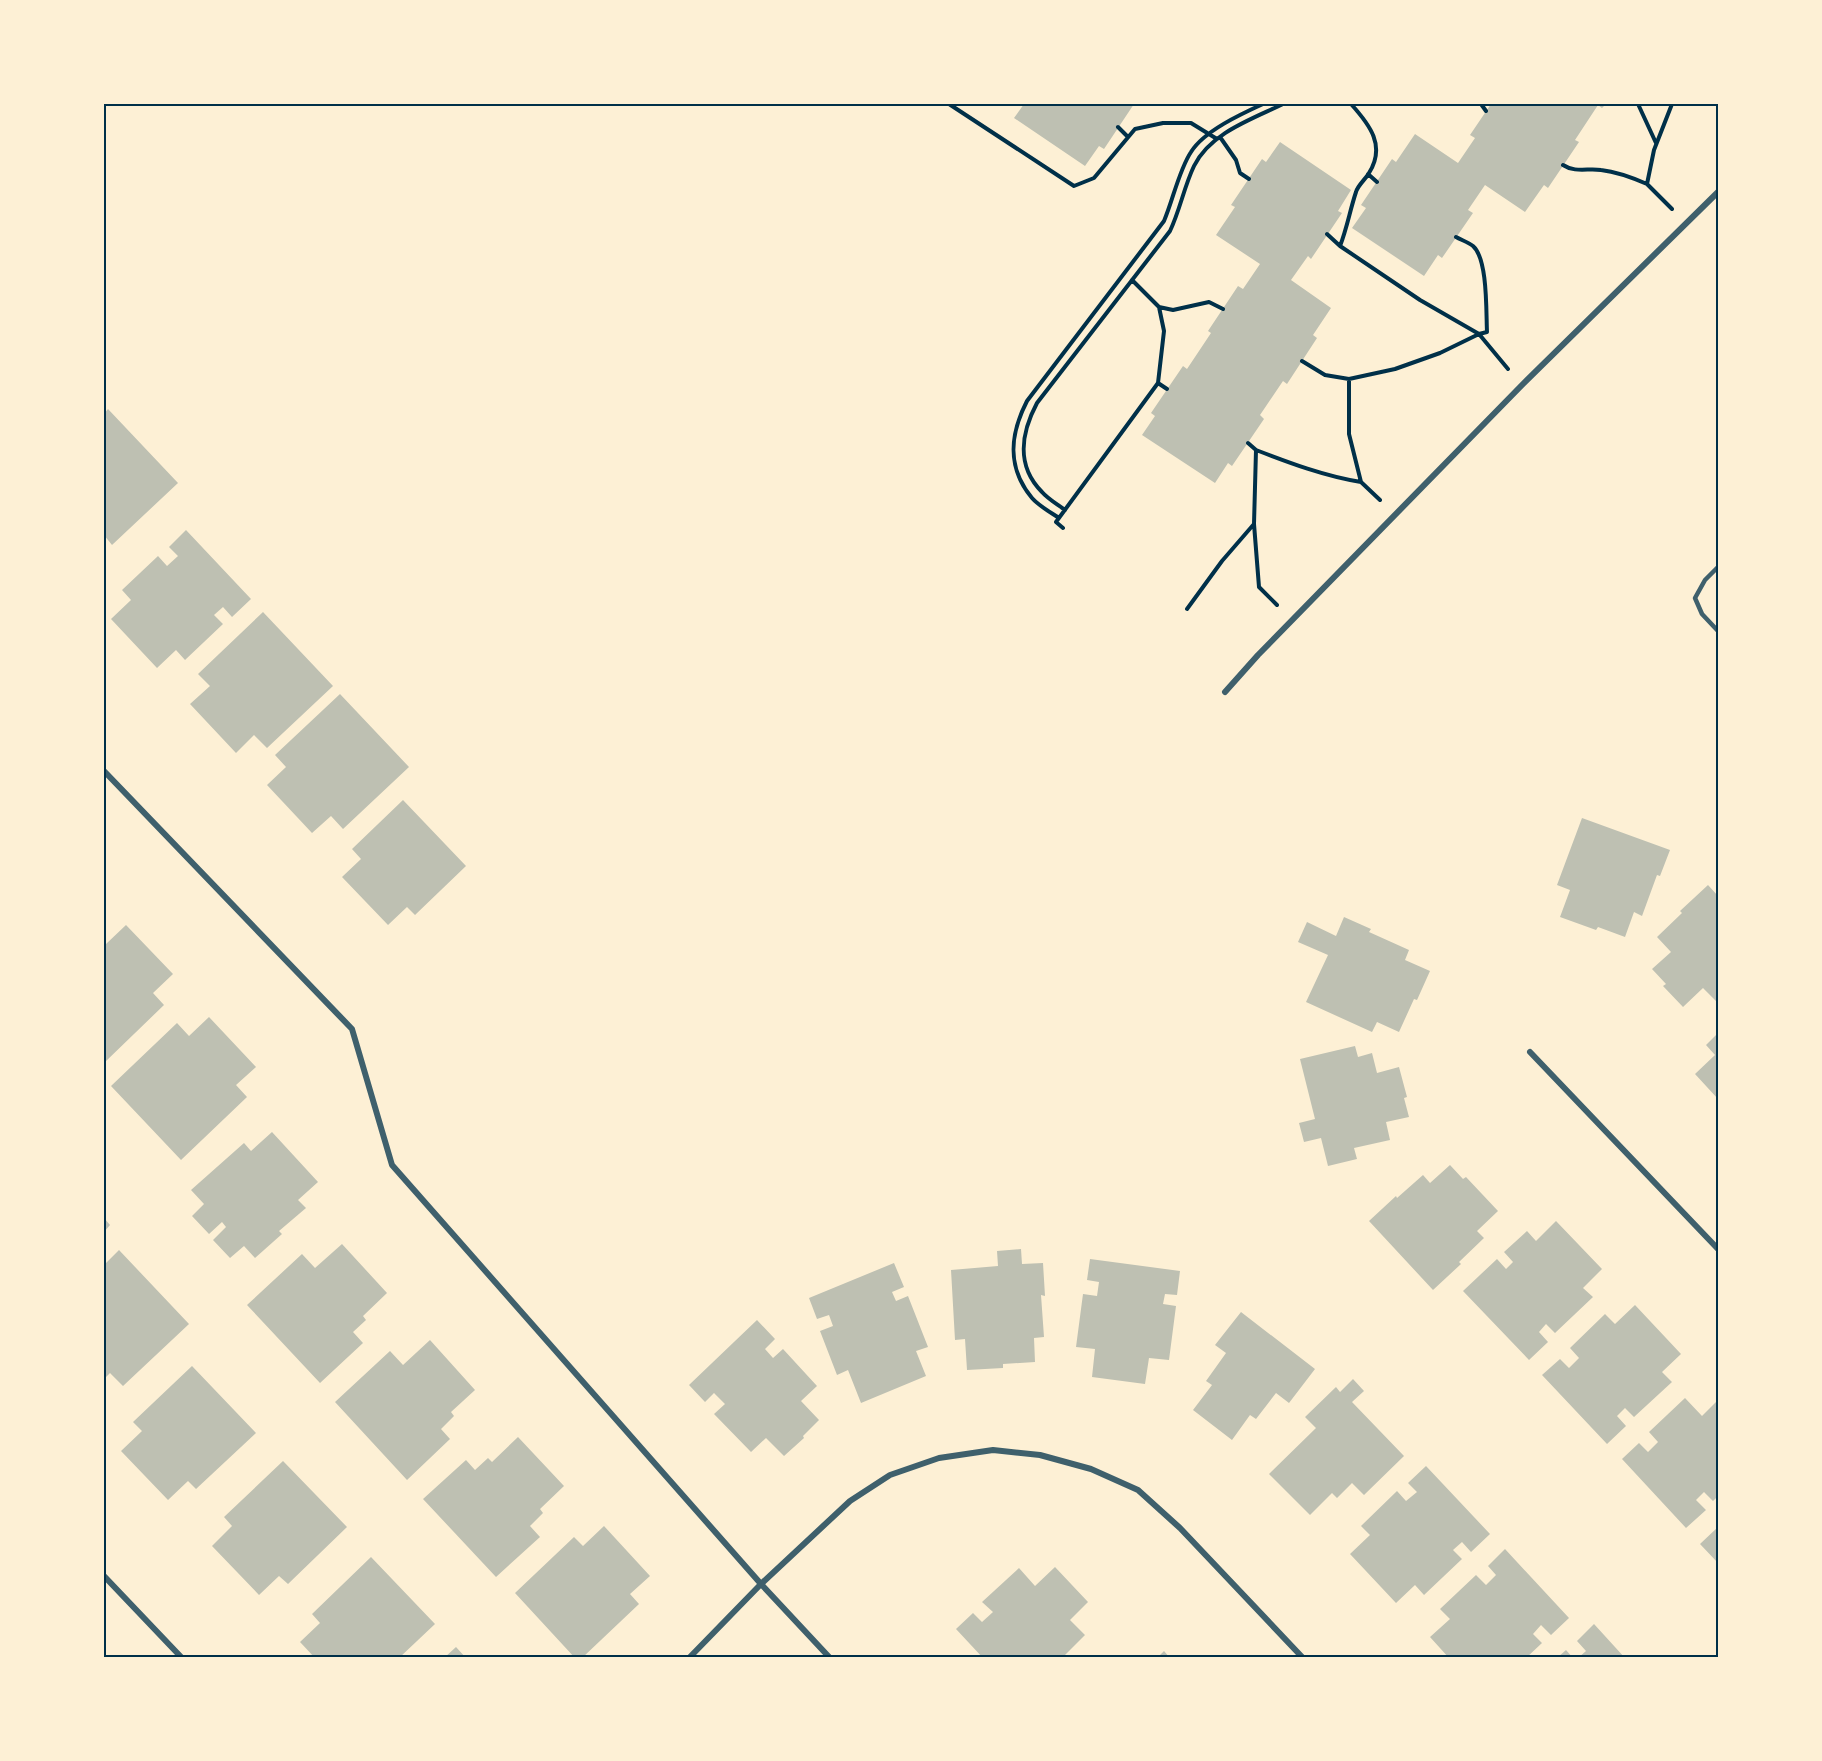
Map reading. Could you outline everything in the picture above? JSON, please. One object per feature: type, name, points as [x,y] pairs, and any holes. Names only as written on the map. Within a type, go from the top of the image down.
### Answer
[{"type":"street","points":[[1225,692],[1258,655],[1522,386],[1719,192]]},
{"type":"street","points":[[104,771],[352,1029],[392,1165],[761,1584],[830,1658]]},
{"type":"street","points":[[1530,1052],[1719,1249]]},
{"type":"street","points":[[689,1658],[761,1584],[850,1501],[890,1475],[939,1458],[993,1450],[1040,1455],[1091,1469],[1138,1490],[1180,1528],[1303,1658]]},
{"type":"street","points":[[104,1576],[182,1658]]},
{"type":"lane","points":[[1719,567],[1705,580],[1695,598],[1702,614],[1719,631]]},
{"type":"path","points":[[949,104],[1074,186],[1094,178],[1135,129],[1163,123],[1191,123],[1219,138],[1236,160],[1240,173],[1249,179]]},
{"type":"path","points":[[1059,518],[1034,500],[1025,488],[1015,465],[1013,443],[1017,420],[1034,393],[1164,221],[1191,151],[1210,133],[1263,104]]},
{"type":"path","points":[[1065,510],[1041,492],[1032,479],[1025,462],[1023,440],[1037,404],[1170,231],[1178,215],[1184,190],[1205,148],[1282,104]]},
{"type":"path","points":[[1341,246],[1357,189],[1378,154],[1373,134],[1351,104]]},
{"type":"path","points":[[1481,104],[1486,111]]},
{"type":"path","points":[[1638,104],[1656,143]]},
{"type":"path","points":[[1647,184],[1656,143],[1672,104]]},
{"type":"path","points":[[1118,127],[1128,136]]},
{"type":"path","points":[[1563,165],[1569,169],[1598,169],[1624,173],[1647,184],[1687,223]]},
{"type":"path","points":[[1368,174],[1377,182]]},
{"type":"path","points":[[1328,234],[1341,246],[1420,300],[1479,334],[1522,386]]},
{"type":"path","points":[[1302,361],[1325,375],[1350,380],[1395,369],[1440,353],[1479,334],[1487,333],[1481,259],[1474,246],[1456,237]]},
{"type":"path","points":[[1063,528],[1056,522],[1158,383],[1164,331],[1159,308],[1132,280]]},
{"type":"path","points":[[1159,308],[1173,310],[1209,302],[1223,309]]},
{"type":"path","points":[[1248,443],[1256,450],[1293,465],[1361,482],[1350,434],[1350,380]]},
{"type":"path","points":[[1158,383],[1167,389]]},
{"type":"path","points":[[1256,450],[1254,524],[1259,587]]},
{"type":"path","points":[[1187,609],[1222,561],[1254,524]]},
{"type":"building","points":[[1024,104],[1134,104],[1104,149],[1099,146],[1085,166],[1014,118]]},
{"type":"building","points":[[1491,104],[1606,104],[1602,108],[1598,105],[1575,140],[1579,142],[1548,188],[1544,185],[1525,212],[1485,185],[1468,210],[1473,213],[1442,258],[1438,255],[1424,276],[1352,228],[1366,208],[1361,205],[1392,159],[1396,162],[1415,134],[1458,163],[1475,138],[1470,135]]},
{"type":"building","points":[[1280,142],[1351,190],[1338,211],[1342,213],[1311,259],[1308,256],[1291,280],[1331,308],[1313,335],[1317,338],[1287,384],[1283,381],[1260,415],[1264,419],[1232,466],[1228,463],[1215,483],[1142,435],[1155,416],[1151,413],[1183,366],[1187,369],[1211,333],[1208,331],[1238,286],[1243,289],[1260,264],[1216,235],[1235,207],[1231,205],[1262,159],[1266,162]]},
{"type":"building","points":[[108,409],[178,483],[112,545],[104,535],[104,414]]},
{"type":"building","points":[[186,530],[251,599],[232,617],[223,607],[214,615],[223,624],[185,660],[176,650],[157,668],[111,619],[131,600],[122,590],[158,556],[167,566],[178,556],[169,547]]},
{"type":"building","points":[[263,612],[333,686],[267,748],[254,735],[236,753],[190,704],[210,686],[198,674]]},
{"type":"building","points":[[340,694],[409,767],[343,829],[331,816],[312,833],[267,785],[286,767],[275,755]]},
{"type":"building","points":[[403,800],[466,866],[415,915],[407,907],[388,925],[342,877],[361,859],[352,849]]},
{"type":"building","points":[[1582,818],[1670,850],[1660,876],[1657,875],[1642,916],[1634,912],[1625,937],[1598,927],[1596,930],[1560,917],[1570,890],[1557,885]]},
{"type":"building","points":[[1708,885],[1718,896],[1718,1001],[1703,988],[1683,1007],[1663,986],[1666,984],[1652,969],[1671,952],[1657,937]]},
{"type":"building","points":[[1344,917],[1371,929],[1369,932],[1409,950],[1405,960],[1430,971],[1399,1032],[1377,1022],[1372,1032],[1306,1002],[1328,955],[1298,942],[1307,922],[1336,936]]},
{"type":"building","points":[[126,925],[173,974],[153,993],[164,1005],[104,1063],[104,941],[106,944]]},
{"type":"building","points":[[209,1017],[256,1067],[236,1085],[247,1097],[181,1160],[111,1086],[177,1023],[189,1036]]},
{"type":"building","points":[[1718,1033],[1718,1099],[1695,1074],[1715,1055],[1706,1045]]},
{"type":"building","points":[[1355,1046],[1358,1057],[1372,1053],[1377,1073],[1399,1067],[1407,1097],[1404,1098],[1409,1117],[1386,1122],[1390,1140],[1354,1148],[1357,1159],[1328,1166],[1321,1138],[1304,1142],[1299,1123],[1315,1119],[1300,1059]]},
{"type":"building","points":[[272,1132],[318,1182],[298,1200],[306,1208],[279,1231],[282,1234],[255,1258],[244,1246],[230,1258],[213,1240],[226,1227],[222,1222],[209,1234],[192,1216],[204,1204],[191,1190],[244,1143],[251,1151]]},
{"type":"building","points":[[1450,1165],[1463,1179],[1466,1177],[1498,1211],[1477,1231],[1484,1238],[1433,1290],[1369,1221],[1423,1175],[1430,1183]]},
{"type":"building","points":[[104,1218],[110,1225],[104,1232]]},
{"type":"building","points":[[1556,1221],[1602,1269],[1583,1288],[1593,1297],[1555,1333],[1546,1324],[1539,1332],[1548,1342],[1529,1360],[1463,1291],[1497,1259],[1506,1269],[1513,1262],[1504,1252],[1527,1231],[1536,1241]]},
{"type":"building","points":[[342,1244],[387,1293],[363,1316],[366,1320],[353,1332],[363,1343],[320,1383],[247,1305],[302,1254],[315,1268]]},
{"type":"building","points":[[1021,1249],[1022,1264],[1043,1263],[1045,1296],[1041,1295],[1044,1337],[1034,1338],[1035,1362],[1003,1364],[1003,1368],[967,1370],[965,1339],[955,1340],[951,1270],[998,1266],[997,1251]]},
{"type":"building","points":[[119,1250],[189,1324],[123,1386],[110,1373],[104,1379],[104,1265]]},
{"type":"building","points":[[1090,1259],[1180,1271],[1177,1295],[1165,1294],[1163,1304],[1176,1306],[1169,1360],[1149,1358],[1145,1384],[1092,1377],[1095,1349],[1076,1347],[1083,1294],[1097,1296],[1099,1282],[1087,1280]]},
{"type":"building","points":[[894,1263],[904,1287],[892,1292],[896,1301],[908,1296],[928,1347],[916,1351],[926,1376],[861,1403],[848,1370],[837,1375],[820,1331],[833,1326],[829,1315],[817,1319],[809,1298]]},
{"type":"building","points":[[1635,1305],[1681,1354],[1662,1372],[1672,1382],[1634,1417],[1625,1408],[1617,1416],[1626,1426],[1607,1444],[1542,1375],[1560,1359],[1569,1368],[1579,1358],[1570,1348],[1605,1314],[1615,1324]]},
{"type":"building","points":[[1241,1312],[1315,1369],[1289,1403],[1276,1393],[1256,1419],[1250,1415],[1232,1440],[1193,1410],[1212,1385],[1206,1381],[1226,1353],[1215,1345]]},
{"type":"building","points":[[757,1320],[775,1339],[765,1349],[773,1358],[783,1349],[817,1386],[801,1401],[819,1420],[784,1456],[766,1438],[751,1452],[714,1414],[725,1404],[714,1393],[705,1402],[689,1385]]},
{"type":"building","points":[[430,1340],[475,1390],[451,1412],[454,1416],[441,1429],[450,1439],[407,1480],[335,1402],[390,1351],[403,1365]]},
{"type":"building","points":[[192,1366],[256,1433],[196,1489],[188,1481],[168,1500],[121,1451],[142,1431],[133,1422]]},
{"type":"building","points":[[1353,1379],[1364,1391],[1352,1402],[1404,1456],[1364,1495],[1352,1483],[1337,1498],[1332,1493],[1310,1515],[1269,1474],[1316,1428],[1305,1417],[1336,1387],[1340,1392]]},
{"type":"building","points":[[1685,1398],[1702,1416],[1718,1400],[1718,1496],[1713,1501],[1704,1492],[1696,1500],[1706,1510],[1686,1528],[1622,1459],[1639,1443],[1648,1452],[1658,1442],[1649,1432]]},
{"type":"building","points":[[518,1437],[564,1486],[540,1509],[543,1513],[530,1526],[540,1537],[496,1577],[423,1499],[466,1460],[475,1470],[488,1458],[492,1462]]},
{"type":"building","points":[[283,1461],[347,1527],[288,1584],[279,1576],[259,1595],[212,1546],[232,1526],[224,1517]]},
{"type":"building","points":[[1426,1466],[1490,1534],[1471,1552],[1462,1542],[1453,1550],[1462,1559],[1424,1595],[1415,1585],[1396,1603],[1350,1554],[1370,1535],[1361,1526],[1397,1491],[1406,1501],[1417,1492],[1408,1483]]},
{"type":"building","points":[[604,1526],[650,1576],[630,1594],[639,1604],[582,1658],[575,1658],[515,1593],[574,1537],[583,1546]]},
{"type":"building","points":[[1718,1527],[1718,1563],[1700,1544]]},
{"type":"building","points":[[1505,1549],[1569,1618],[1551,1635],[1541,1625],[1533,1634],[1542,1643],[1526,1658],[1449,1658],[1430,1637],[1450,1619],[1440,1609],[1476,1575],[1486,1585],[1496,1575],[1488,1566]]},
{"type":"building","points":[[371,1557],[435,1624],[399,1658],[315,1658],[300,1642],[320,1623],[312,1614]]},
{"type":"building","points":[[1055,1567],[1088,1602],[1070,1620],[1085,1635],[1062,1658],[983,1658],[956,1629],[973,1613],[982,1622],[993,1612],[982,1602],[1019,1568],[1035,1586]]},
{"type":"building","points":[[1594,1624],[1625,1658],[1578,1658],[1586,1651],[1577,1641]]},
{"type":"building","points":[[456,1647],[466,1658],[444,1658]]},
{"type":"building","points":[[1566,1650],[1573,1658],[1557,1658]]},
{"type":"building","points":[[1164,1651],[1170,1658],[1157,1658]]}]
